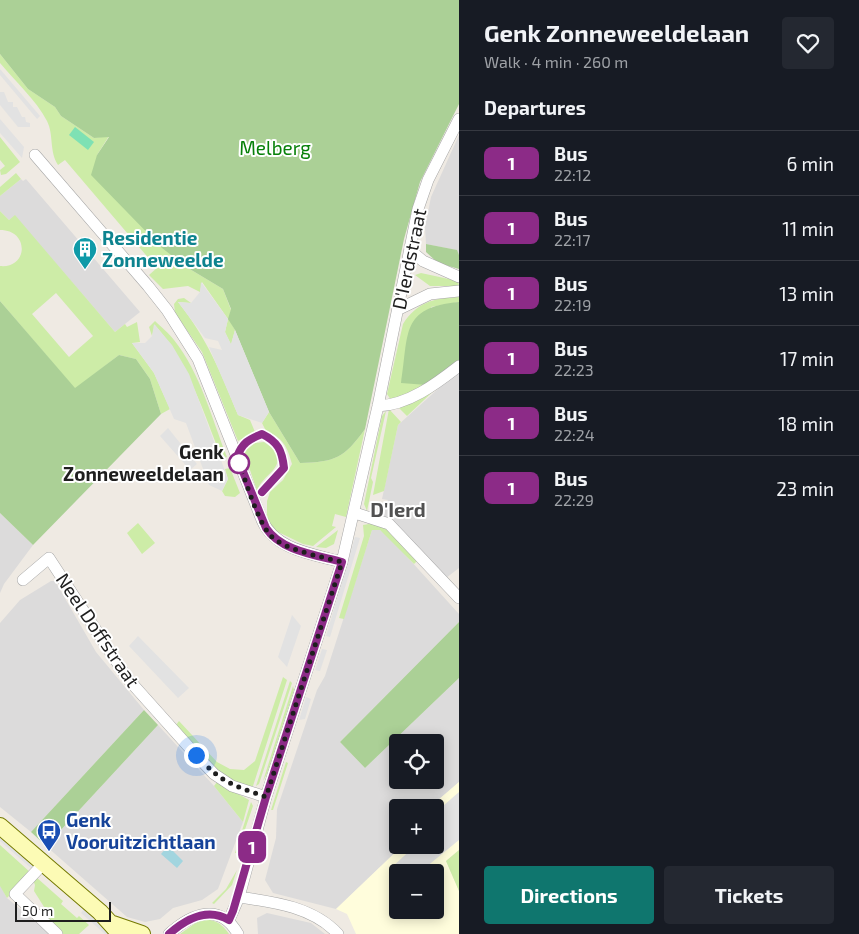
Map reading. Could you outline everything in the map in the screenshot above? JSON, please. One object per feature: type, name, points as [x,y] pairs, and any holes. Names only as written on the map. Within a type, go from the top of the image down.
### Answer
[{"type":"street","name":"D'Ierdstraat","points":[[229,920],[239,897],[266,797],[342,562],[355,513],[411,251],[418,209],[428,180],[459,119]]},
{"type":"street","points":[[35,155],[148,286],[167,310],[198,359],[262,520],[270,535],[284,544],[342,562]]},
{"type":"street","points":[[411,251],[423,261],[459,278]]},
{"type":"street","points":[[399,308],[430,294],[459,291]]},
{"type":"street","points":[[378,406],[395,405],[406,400],[459,366]]},
{"type":"street","points":[[355,513],[389,524],[459,598]]},
{"type":"street","name":"Neel Doffstraat","points":[[23,580],[49,558],[128,679],[196,755],[214,774],[232,786],[266,797]]},
{"type":"street","points":[[0,826],[44,863],[116,929],[142,934]]},
{"type":"street","points":[[44,863],[15,894],[57,934]]},
{"type":"street","points":[[239,897],[271,901],[303,911],[321,918],[338,934]]},
{"type":"street","points":[[169,934],[187,920],[211,913],[229,920],[238,934]]},
{"type":"shaded area","points":[[0,69],[40,116],[37,119],[0,75]]},
{"type":"shaded area","points":[[0,92],[4,92],[8,102],[13,102],[13,107],[17,107],[22,117],[25,117],[26,122],[30,123],[30,127],[18,127],[0,105]]},
{"type":"shaded area","points":[[0,119],[24,147],[22,158],[0,133]]},
{"type":"shaded area","points":[[459,135],[459,255],[456,250],[426,244],[425,227],[431,197]]},
{"type":"shaded area","points":[[21,179],[23,181],[26,179],[140,312],[115,332],[15,216],[9,220],[0,211],[0,196]]},
{"type":"shaded area","points":[[201,282],[228,319],[225,332],[231,344],[235,330],[269,412],[262,423],[238,415],[209,347],[222,350],[218,341],[205,338],[178,302],[191,303],[200,292]]},
{"type":"shaded area","points":[[154,324],[172,345],[189,374],[228,479],[222,491],[209,485],[186,423],[174,419],[154,373],[132,343],[145,343],[152,336]]},
{"type":"shaded area","points":[[459,370],[459,568],[446,578],[383,515],[388,500],[382,499],[398,425]]},
{"type":"shaded area","points":[[168,428],[197,464],[190,470],[160,436]]},
{"type":"shaded area","points":[[0,513],[33,545],[4,584],[0,593]]},
{"type":"shaded area","points":[[372,530],[380,530],[390,538],[459,614],[459,622],[340,742],[365,768],[389,745],[389,789],[444,789],[444,734],[401,734],[459,678],[459,782],[439,799],[389,799],[389,854],[394,854],[336,909],[273,893],[265,880],[276,838],[277,809],[317,690],[325,676]]},
{"type":"shaded area","points":[[355,537],[360,538],[330,637],[326,636]]},
{"type":"shaded area","points":[[51,581],[55,581],[96,652],[144,710],[31,832],[0,807],[0,623],[20,600]]},
{"type":"shaded area","points":[[292,615],[301,626],[287,667],[278,657]]},
{"type":"shaded area","points":[[138,636],[189,688],[178,698],[129,646]]},
{"type":"shaded area","points":[[322,649],[327,650],[320,671],[315,670]]},
{"type":"shaded area","points":[[306,697],[311,699],[305,719],[299,720]]},
{"type":"shaded area","points":[[158,725],[214,786],[243,822],[218,889],[202,900],[173,908],[160,919],[145,922],[127,917],[46,846]]},
{"type":"shaded area","points":[[459,782],[459,850],[446,861],[459,891],[459,934],[356,934],[347,914],[336,909],[394,854],[444,854],[444,799],[439,799]]},
{"type":"shaded area","points":[[459,792],[459,840],[444,852],[444,805]]},
{"type":"shaded area","points":[[0,835],[36,867],[33,870],[0,841]]},
{"type":"shaded area","points":[[406,854],[442,854],[430,864],[395,864]]},
{"type":"shaded area","points":[[0,885],[7,898],[50,934],[0,934]]},
{"type":"shaded area","points":[[84,909],[111,934],[105,934],[81,913]]},
{"type":"shaded area","points":[[267,913],[311,923],[325,934],[258,934],[257,918]]},
{"type":"green space","name":"Melberg","points":[[0,0],[459,0],[459,104],[420,182],[404,239],[365,429],[345,452],[331,459],[300,463],[269,412],[235,330],[228,319],[231,309],[223,289],[188,268],[162,248],[91,175],[97,155],[109,137],[94,138],[61,116],[55,107],[28,89],[0,54]]},
{"type":"green space","points":[[0,54],[28,89],[55,107],[61,116],[94,138],[109,136],[97,155],[188,268],[223,289],[231,310],[229,319],[235,330],[231,345],[225,332],[228,319],[202,282],[200,292],[188,286],[163,289],[149,275],[158,267],[65,160],[58,165],[53,154],[47,121],[31,98],[0,63]]},
{"type":"green space","points":[[75,127],[94,142],[88,150],[69,135]]},
{"type":"green space","points":[[0,137],[20,162],[6,174],[1,175],[0,170],[5,166],[0,160]]},
{"type":"green space","points":[[16,173],[21,179],[0,196],[0,187]]},
{"type":"green space","points":[[0,211],[9,220],[15,215],[115,332],[125,324],[127,327],[137,322],[140,342],[132,343],[154,373],[170,409],[161,414],[150,379],[136,359],[119,355],[75,389],[0,301],[0,266],[16,262],[22,249],[21,242],[17,236],[0,230]],"holes":[[[56,293],[93,336],[69,357],[32,314]]]},
{"type":"green space","points":[[426,244],[457,250],[459,269],[438,263],[426,252]]},
{"type":"green space","points":[[421,273],[458,281],[459,286],[430,286],[415,275]]},
{"type":"green space","points":[[459,297],[459,302],[431,307],[427,385],[391,400],[387,394],[403,324],[420,306],[434,300]]},
{"type":"green space","points":[[184,298],[191,303],[178,302],[205,342],[238,415],[250,420],[255,432],[238,441],[202,352],[175,313],[174,304],[178,299]]},
{"type":"green space","points":[[0,301],[75,388],[119,355],[136,359],[150,379],[161,414],[33,545],[0,513]]},
{"type":"green space","points":[[459,302],[459,362],[427,385],[401,383],[407,337],[417,317],[426,310],[440,305]]},
{"type":"green space","points":[[155,321],[172,337],[191,366],[205,396],[227,457],[222,459],[186,372],[167,340],[155,325],[152,336],[149,327]]},
{"type":"green space","points":[[441,384],[407,416],[398,407]]},
{"type":"green space","points":[[389,409],[401,422],[398,425],[384,491],[373,495]]},
{"type":"green space","points":[[386,411],[371,478],[373,482],[367,511],[364,504],[382,416]]},
{"type":"green space","points":[[269,412],[300,463],[322,461],[338,456],[351,446],[365,429],[346,517],[335,514],[332,526],[336,527],[313,546],[303,544],[276,531],[270,525],[267,515],[267,501],[270,492],[283,480],[292,464],[284,443],[266,431],[262,423]]},
{"type":"green space","points":[[264,442],[278,452],[278,459],[274,469],[257,491],[244,452],[255,443]]},
{"type":"green space","points":[[230,468],[240,493],[235,497],[225,496],[222,491],[228,479],[225,469]]},
{"type":"green space","points":[[138,523],[155,543],[142,554],[127,533]]},
{"type":"green space","points":[[375,523],[385,525],[418,560],[414,564],[380,530],[372,530],[344,619],[339,618],[364,536],[363,525]]},
{"type":"green space","points":[[338,530],[334,544],[326,548],[316,547]]},
{"type":"green space","points":[[459,622],[459,678],[401,734],[389,734],[389,745],[365,768],[340,742]]},
{"type":"green space","points":[[283,677],[287,680],[253,786],[231,780],[210,763],[176,725],[179,721],[217,762],[230,769],[244,770],[255,761]]},
{"type":"green space","points":[[290,681],[292,683],[259,784],[256,786]]},
{"type":"green space","points":[[293,686],[294,690],[267,774],[263,781]]},
{"type":"green space","points":[[144,710],[158,725],[46,846],[31,832]]},
{"type":"green space","points":[[286,762],[288,763],[273,810],[271,810]]},
{"type":"green space","points":[[217,782],[249,800],[243,822],[214,786]]},
{"type":"green space","points":[[251,802],[253,806],[237,853],[235,853]]},
{"type":"green space","points":[[0,845],[31,873],[7,898],[0,886]]},
{"type":"green space","points":[[459,850],[459,891],[446,861]]},
{"type":"green space","points":[[237,870],[232,885],[214,904],[212,903],[226,889]]},
{"type":"green space","points":[[36,877],[63,901],[61,904],[77,918],[79,916],[89,925],[79,934],[61,934],[43,917],[46,910],[34,891],[35,885],[33,880]]},
{"type":"green space","points":[[201,919],[217,922],[229,934],[180,934]]},
{"type":"water","points":[[168,846],[183,861],[177,868],[161,854]]},
{"type":"bus line","name":"1","points":[[169,934],[176,927],[196,916],[211,913],[229,920],[239,897],[266,797],[342,562],[284,544],[270,535],[237,457],[241,446],[249,439],[262,434],[276,441],[283,454],[284,468],[262,492]]},
{"type":"place","name":"Residentie Zonneweelde","points":[[85,270]]},
{"type":"place","name":"Genk Zonneweeldelaan","points":[[239,463]]},
{"type":"place","name":"Genk Vooruitzichtlaan","points":[[49,852]]},
{"type":"district","name":"D'Ierd","points":[[398,510]]},
{"type":"route","points":[[196,755],[214,774],[232,786],[266,797],[342,562],[284,544],[270,535],[262,520],[237,457],[239,463]]}]
